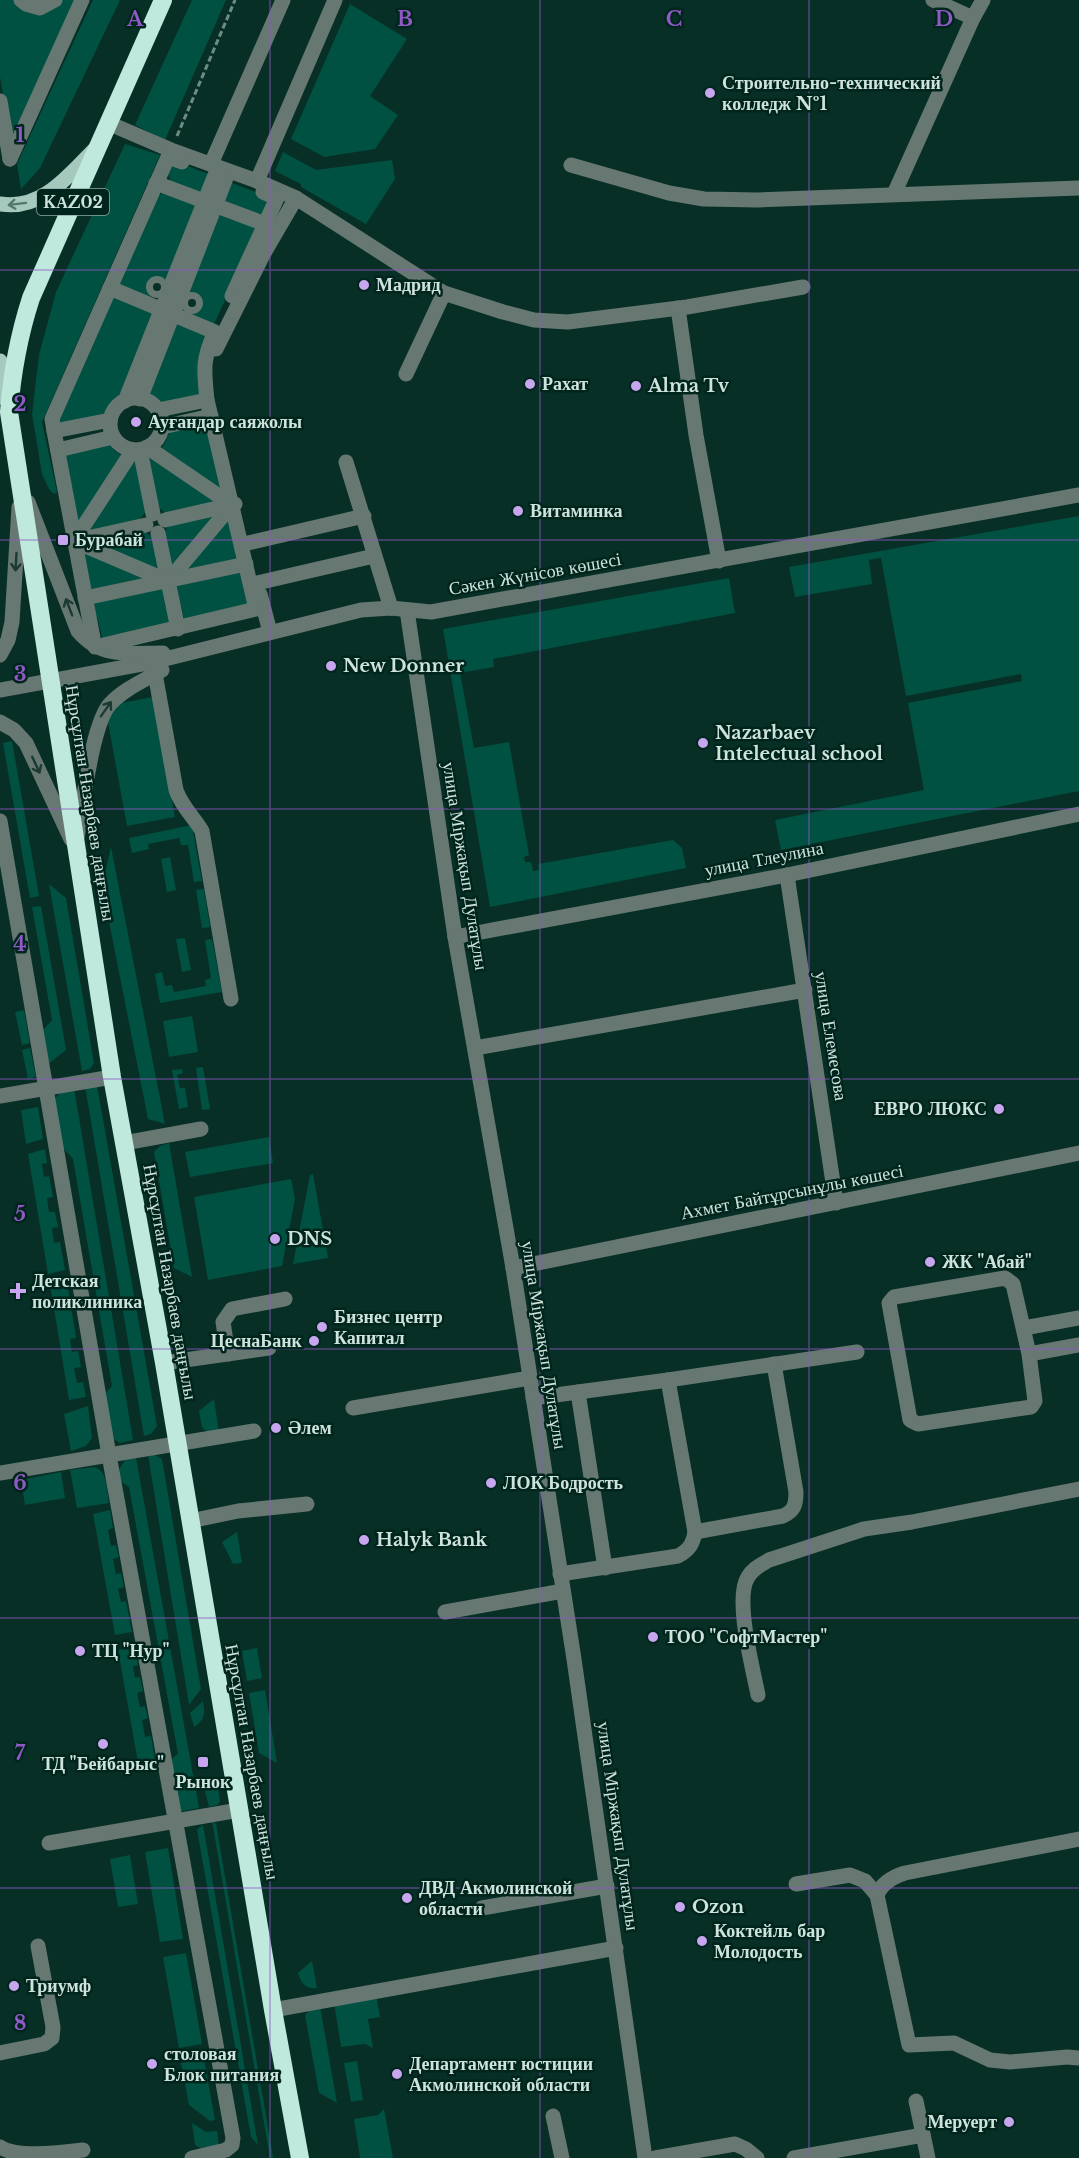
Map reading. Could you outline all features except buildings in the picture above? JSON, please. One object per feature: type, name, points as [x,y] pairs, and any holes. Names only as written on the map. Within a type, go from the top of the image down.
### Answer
[{"type":"highway","name":"KАZ02","points":[[9,412],[11,382],[23,323],[31,298],[163,0]]},
{"type":"highway","name":"Нұрсұлтан Назарбаев даңғылы","points":[[9,412],[112,1077],[164,1363],[300,2158]]},
{"type":"main road","points":[[0,204],[20,205],[45,194],[58,186],[97,147]]},
{"type":"main road","points":[[0,361],[9,412]]},
{"type":"street","points":[[21,0],[40,8],[55,0]]},
{"type":"street","points":[[0,101],[10,159],[82,0]]},
{"type":"street","points":[[235,504],[140,449],[118,443],[113,437],[110,420],[117,407],[136,391],[210,204],[217,172],[283,0]]},
{"type":"street","points":[[258,181],[334,0]]},
{"type":"street","points":[[933,0],[973,18]]},
{"type":"street","points":[[894,194],[983,0]]},
{"type":"street","points":[[108,123],[277,198],[215,332],[206,353],[204,368],[207,400],[248,543],[270,632]]},
{"type":"street","points":[[94,642],[52,419],[168,156],[217,172],[258,181],[296,198],[444,293],[534,320],[568,322],[678,308],[803,287]]},
{"type":"street","points":[[571,165],[669,193],[704,199],[758,200],[1079,188]]},
{"type":"street","points":[[156,183],[265,224]]},
{"type":"street","points":[[94,642],[178,629],[256,609],[213,398],[210,371],[213,354],[264,254],[296,198]]},
{"type":"street","points":[[110,288],[171,302],[215,332]]},
{"type":"street","points":[[406,374],[444,293]]},
{"type":"street","points":[[678,308],[696,435],[719,561]]},
{"type":"street","points":[[74,541],[140,449],[159,435],[162,427],[158,410],[136,391]]},
{"type":"street","points":[[158,410],[207,400]]},
{"type":"street","points":[[181,405],[185,422]]},
{"type":"street","points":[[162,427],[211,416]]},
{"type":"street","points":[[54,431],[110,420]]},
{"type":"street","points":[[79,427],[83,444]]},
{"type":"street","points":[[58,450],[113,437]]},
{"type":"street","points":[[140,449],[178,629]]},
{"type":"street","points":[[346,462],[391,608]]},
{"type":"street","points":[[20,483],[78,631],[114,653],[187,654]]},
{"type":"street","points":[[0,655],[8,640],[12,622],[20,483]]},
{"type":"street","name":"Сәкен Жүнісов көшесі","points":[[187,654],[361,610],[391,608],[430,612],[1079,495]]},
{"type":"street","points":[[74,541],[235,504]]},
{"type":"street","points":[[168,581],[235,504]]},
{"type":"street","points":[[248,543],[364,516]]},
{"type":"street","points":[[74,541],[168,581]]},
{"type":"street","points":[[258,583],[374,556]]},
{"type":"street","points":[[85,598],[246,564]]},
{"type":"street","name":"улица Міржақып Дулатұлы","points":[[407,610],[455,937],[513,1268],[563,1590],[645,2158]]},
{"type":"street","points":[[75,847],[100,718],[109,704],[154,668],[187,654]]},
{"type":"street","points":[[0,690],[154,668]]},
{"type":"street","points":[[154,668],[176,790],[184,808],[197,821],[205,842],[231,999]]},
{"type":"street","points":[[0,722],[14,730],[26,743],[75,847]]},
{"type":"street","name":"улица Тлеулина","points":[[455,937],[787,875],[1079,814]]},
{"type":"street","points":[[0,821],[109,1455],[233,2139],[232,2145],[226,2150],[192,2158]]},
{"type":"street","name":"улица Елемесова","points":[[787,875],[836,1203]]},
{"type":"street","points":[[475,1048],[805,990]]},
{"type":"street","points":[[0,1096],[112,1077]]},
{"type":"street","points":[[124,1143],[201,1128]]},
{"type":"street","name":"Ахмет Байтұрсынұлы көшесі","points":[[513,1268],[1079,1153]]},
{"type":"street","points":[[1005,1278],[1013,1284],[1029,1354],[1035,1401],[1031,1407],[918,1424],[910,1420],[889,1304],[894,1297],[1005,1278]]},
{"type":"street","points":[[228,1354],[223,1322],[232,1309],[285,1299]]},
{"type":"street","points":[[1024,1328],[1079,1318]]},
{"type":"street","points":[[1029,1354],[1079,1345]]},
{"type":"street","points":[[164,1363],[268,1348]]},
{"type":"street","points":[[533,1398],[858,1352]]},
{"type":"street","points":[[694,1532],[783,1516],[791,1512],[795,1506],[796,1492],[774,1364]]},
{"type":"street","points":[[353,1408],[530,1378]]},
{"type":"street","points":[[560,1575],[678,1556],[691,1546],[694,1532],[668,1380]]},
{"type":"street","points":[[578,1392],[605,1568]]},
{"type":"street","points":[[0,1473],[255,1431]]},
{"type":"street","points":[[758,1695],[742,1596],[746,1579],[755,1568],[769,1560],[864,1529],[912,1522],[1079,1489]]},
{"type":"street","points":[[190,1521],[238,1511],[307,1504]]},
{"type":"street","points":[[445,1612],[563,1590]]},
{"type":"street","points":[[49,1843],[239,1810]]},
{"type":"street","points":[[876,1895],[887,1881],[905,1873],[1079,1839]]},
{"type":"street","points":[[796,1884],[850,1875],[865,1881],[876,1895],[907,2042],[913,2046],[925,2043],[954,2043],[990,2060],[1010,2062],[1079,2058]]},
{"type":"street","points":[[482,1908],[607,1886]]},
{"type":"street","points":[[0,2053],[44,2044],[52,2038],[53,2027],[38,1946]]},
{"type":"street","points":[[273,2010],[616,1948]]},
{"type":"street","points":[[916,2101],[928,2158]]},
{"type":"street","points":[[553,2116],[562,2158]]},
{"type":"street","points":[[794,2158],[923,2135]]},
{"type":"street","points":[[655,2158],[735,2144],[757,2158]]},
{"type":"street","points":[[0,2147],[7,2154],[22,2157],[83,2150]]},
{"type":"path","points":[[171,150],[235,0]]},
{"type":"green space","points":[[0,0],[76,0],[11,142],[0,77]]},
{"type":"green space","points":[[93,0],[120,0],[40,168],[21,189],[17,164]]},
{"type":"green space","points":[[192,0],[226,0],[165,140],[135,125]]},
{"type":"green space","points":[[350,4],[407,39],[370,96],[398,115],[375,149],[324,157],[291,139]]},
{"type":"green space","points":[[125,144],[160,155],[42,422],[57,492],[54,494],[42,474],[32,414],[39,355],[56,292]]},
{"type":"green space","points":[[283,152],[316,170],[392,160],[395,179],[366,224],[301,187],[301,184],[275,171]]},
{"type":"green space","points":[[172,160],[211,175],[204,194],[171,182],[167,172]]},
{"type":"green space","points":[[227,181],[273,199],[265,218],[220,201]]},
{"type":"green space","points":[[165,192],[199,206],[162,288],[161,283],[152,285],[150,298],[117,284],[155,197]]},
{"type":"green space","points":[[215,211],[259,228],[214,324],[190,314],[192,309],[197,307],[198,300],[182,297]]},
{"type":"green space","points":[[112,295],[156,314],[118,398],[106,413],[56,426]]},
{"type":"green space","points":[[172,320],[210,336],[204,396],[162,404],[149,395]]},
{"type":"green space","points":[[208,420],[225,495],[160,450],[170,430]]},
{"type":"green space","points":[[108,443],[124,457],[75,533],[61,453]]},
{"type":"green space","points":[[149,457],[221,503],[168,515],[159,508]]},
{"type":"green space","points":[[135,459],[146,511],[140,519],[88,534]]},
{"type":"green space","points":[[222,511],[173,572],[164,534],[169,524]]},
{"type":"green space","points":[[229,513],[238,559],[181,573]]},
{"type":"green space","points":[[1079,516],[1079,791],[781,850],[775,820],[924,790],[908,703],[1022,681],[1021,674],[906,696],[881,558],[869,560],[872,584],[795,597],[789,567]]},
{"type":"green space","points":[[143,530],[151,536],[160,574],[89,542]]},
{"type":"green space","points":[[78,546],[153,580],[87,593]]},
{"type":"green space","points":[[241,568],[250,607],[185,622],[175,584]]},
{"type":"green space","points":[[729,578],[735,613],[493,659],[494,667],[460,673],[474,748],[509,742],[529,855],[524,857],[525,862],[531,862],[533,871],[539,870],[538,864],[673,840],[682,848],[686,868],[490,907],[443,629]]},
{"type":"green space","points":[[163,586],[172,627],[103,641],[97,617],[92,618],[88,602]]},
{"type":"green space","points":[[153,697],[175,817],[127,826],[105,706]]},
{"type":"green space","points":[[12,741],[39,896],[30,898],[3,743]]},
{"type":"green space","points":[[192,825],[202,881],[194,882],[188,845],[181,845],[179,838],[148,844],[149,849],[132,853],[129,838]]},
{"type":"green space","points":[[111,847],[165,1124],[148,1119],[102,886]]},
{"type":"green space","points":[[170,857],[176,890],[167,892],[161,859]]},
{"type":"green space","points":[[49,884],[66,898],[94,1063],[90,1069],[82,1071]]},
{"type":"green space","points":[[204,889],[210,927],[202,928],[196,890]]},
{"type":"green space","points":[[41,906],[66,1050],[47,1065],[41,1032],[52,1020],[32,907]]},
{"type":"green space","points":[[185,938],[191,970],[182,972],[176,939]]},
{"type":"green space","points":[[212,939],[222,992],[160,1003],[155,974],[162,972],[165,986],[172,985],[174,992],[206,986],[205,980],[211,978],[205,940]]},
{"type":"green space","points":[[24,1010],[30,1043],[22,1045],[15,1012]]},
{"type":"green space","points":[[192,1016],[198,1052],[169,1057],[163,1021]]},
{"type":"green space","points":[[30,1048],[36,1077],[28,1079],[22,1050]]},
{"type":"green space","points":[[203,1067],[210,1109],[202,1110],[196,1068]]},
{"type":"green space","points":[[182,1069],[183,1073],[177,1075],[180,1088],[185,1088],[188,1107],[179,1109],[172,1070]]},
{"type":"green space","points":[[85,1086],[97,1086],[157,1426],[151,1434],[144,1436]]},
{"type":"green space","points":[[74,1088],[133,1440],[120,1443],[111,1437],[104,1395],[112,1386],[73,1159],[63,1148],[54,1099],[65,1089]]},
{"type":"green space","points":[[38,1107],[43,1139],[26,1144],[21,1110]]},
{"type":"green space","points":[[269,1137],[273,1163],[190,1177],[185,1152]]},
{"type":"green space","points":[[169,1143],[192,1277],[174,1268],[154,1152],[160,1146]]},
{"type":"green space","points":[[45,1149],[47,1163],[42,1164],[44,1177],[49,1176],[53,1197],[47,1198],[49,1212],[55,1212],[58,1227],[52,1228],[54,1243],[60,1242],[65,1270],[48,1274],[28,1154]]},
{"type":"green space","points":[[313,1174],[328,1258],[293,1264],[310,1175]]},
{"type":"green space","points":[[291,1179],[295,1199],[282,1266],[208,1280],[194,1197]]},
{"type":"green space","points":[[67,1282],[76,1338],[70,1339],[72,1352],[78,1351],[81,1367],[74,1368],[77,1383],[83,1382],[86,1397],[69,1400],[50,1284]]},
{"type":"green space","points":[[214,1399],[219,1432],[207,1432],[202,1427],[199,1411]]},
{"type":"green space","points":[[88,1406],[92,1438],[86,1446],[71,1451],[64,1414]]},
{"type":"green space","points":[[153,1454],[162,1459],[201,1689],[189,1705],[148,1455]]},
{"type":"green space","points":[[136,1458],[199,1808],[177,1812],[168,1762],[178,1754],[129,1487],[119,1480],[117,1473],[125,1460]]},
{"type":"green space","points":[[94,1467],[102,1472],[109,1503],[77,1508],[70,1470]]},
{"type":"green space","points":[[61,1472],[65,1498],[25,1505],[22,1486],[26,1479]]},
{"type":"green space","points":[[110,1510],[113,1528],[108,1530],[111,1546],[116,1545],[119,1557],[113,1559],[116,1574],[121,1573],[124,1587],[118,1589],[121,1602],[126,1601],[132,1632],[115,1635],[93,1514]]},
{"type":"green space","points":[[237,1532],[242,1563],[233,1564],[222,1542]]},
{"type":"green space","points":[[135,1647],[138,1665],[133,1666],[135,1678],[140,1677],[143,1691],[137,1693],[140,1707],[145,1706],[148,1718],[142,1720],[145,1737],[151,1736],[156,1765],[139,1768],[118,1650]]},
{"type":"green space","points":[[257,1648],[262,1678],[247,1681],[242,1651]]},
{"type":"green space","points":[[265,1690],[277,1763],[259,1753],[249,1693]]},
{"type":"green space","points":[[203,1701],[203,1716],[194,1727],[190,1713]]},
{"type":"green space","points":[[217,1781],[220,1802],[209,1807],[203,1783]]},
{"type":"green space","points":[[212,1821],[216,1824],[272,2158],[270,2158]]},
{"type":"green space","points":[[203,1825],[258,2145],[251,2137],[199,1841],[197,1829]]},
{"type":"green space","points":[[168,1848],[183,1939],[160,1942],[145,1852]]},
{"type":"green space","points":[[130,1855],[138,1904],[118,1907],[110,1859]]},
{"type":"green space","points":[[186,1953],[202,2044],[179,2048],[163,1957]]},
{"type":"green space","points":[[312,1961],[317,1988],[305,1985],[298,1973]]},
{"type":"green space","points":[[376,1995],[380,2017],[368,2019],[373,2048],[365,2044],[341,2047],[334,2003]]},
{"type":"green space","points":[[320,2006],[337,2103],[319,2093],[305,2015]]},
{"type":"green space","points":[[204,2059],[215,2120],[210,2121],[189,2105],[181,2063]]},
{"type":"green space","points":[[357,2061],[363,2100],[351,2102],[344,2063]]},
{"type":"green space","points":[[384,2109],[393,2158],[360,2158],[354,2119],[378,2115]]},
{"type":"green space","points":[[192,2123],[206,2132],[217,2131],[219,2147],[202,2149],[195,2145]]},
{"type":"place","name":"Строительно-технический колледж №1","points":[[710,93]]},
{"type":"place","name":"Мадрид","points":[[364,285]]},
{"type":"place","name":"Рахат","points":[[530,384]]},
{"type":"place","name":"Alma Tv","points":[[636,386]]},
{"type":"place","name":"Ауғандар саяжолы","points":[[136,422]]},
{"type":"place","name":"Витаминка","points":[[518,511]]},
{"type":"place","name":"Бурабай","points":[[63,540]]},
{"type":"place","name":"New Donner","points":[[331,666]]},
{"type":"place","name":"Nazarbaev Intelectual school","points":[[703,743]]},
{"type":"place","name":"ЕВРО ЛЮКС","points":[[999,1109]]},
{"type":"place","name":"DNS","points":[[275,1239]]},
{"type":"place","name":"ЖК \"Абай\"","points":[[930,1262]]},
{"type":"place","name":"Детская поликлиника","points":[[18,1291]]},
{"type":"place","name":"Бизнес центр Капитал","points":[[322,1327]]},
{"type":"place","name":"ЦеснаБанк","points":[[314,1341]]},
{"type":"place","name":"Әлем","points":[[276,1428]]},
{"type":"place","name":"ЛОК Бодрость","points":[[491,1483]]},
{"type":"place","name":"Halyk Bank","points":[[364,1540]]},
{"type":"place","name":"ТОО \"СофтМастер\"","points":[[653,1637]]},
{"type":"place","name":"ТЦ \"Нур\"","points":[[80,1651]]},
{"type":"place","name":"ТД \"Бейбарыс\"","points":[[103,1744]]},
{"type":"place","name":"Рынок","points":[[203,1762]]},
{"type":"place","name":"ДВД Акмолинской области","points":[[407,1898]]},
{"type":"place","name":"Ozon","points":[[680,1907]]},
{"type":"place","name":"Коктейль бар Молодость","points":[[702,1941]]},
{"type":"place","name":"Триумф","points":[[14,1986]]},
{"type":"place","name":"столовая Блок питания","points":[[152,2064]]},
{"type":"place","name":"Департамент юстиции Акмолинской области","points":[[397,2074]]},
{"type":"place","name":"Меруерт","points":[[1009,2122]]}]
